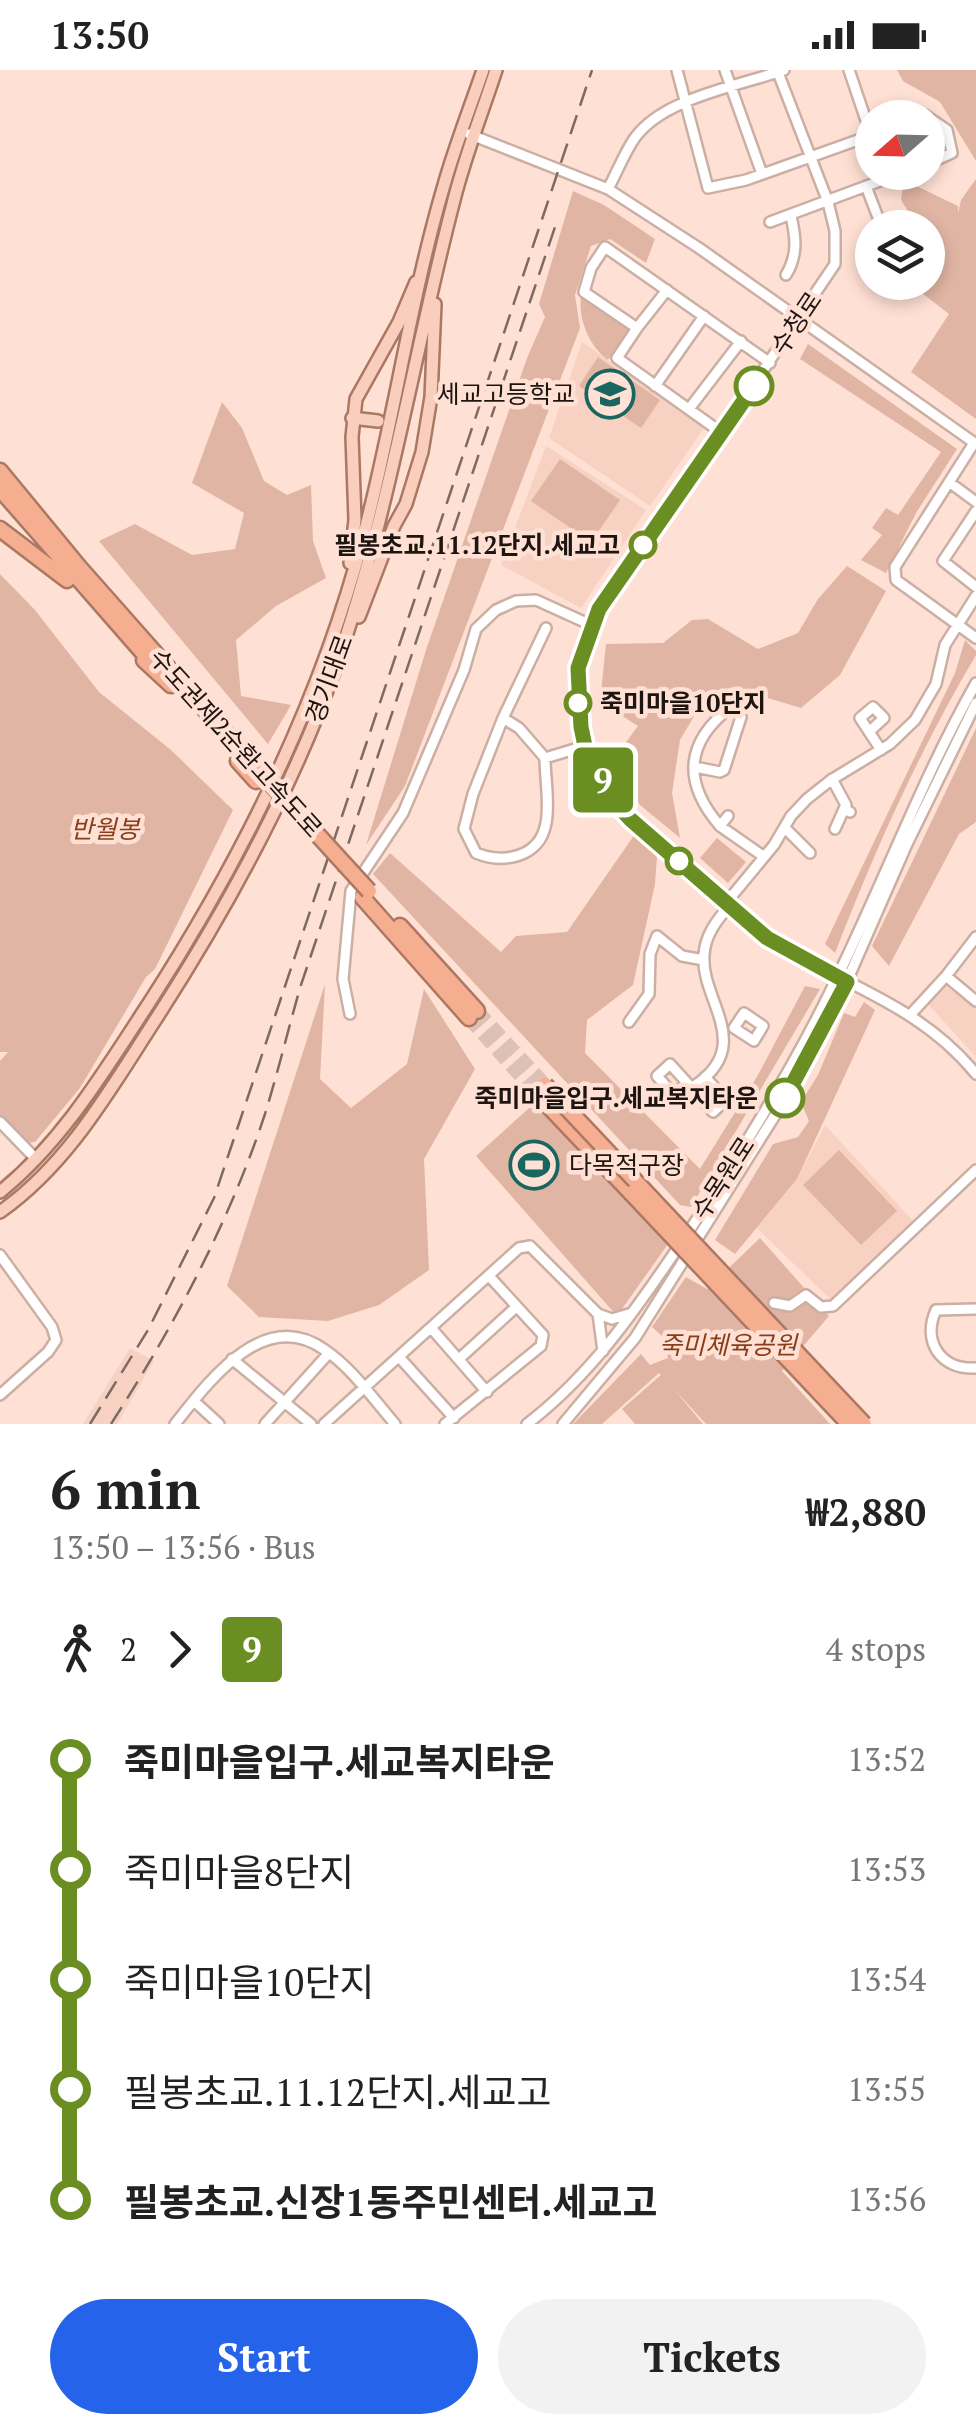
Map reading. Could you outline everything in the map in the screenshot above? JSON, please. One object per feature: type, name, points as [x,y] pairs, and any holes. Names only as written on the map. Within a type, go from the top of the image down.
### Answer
[{"type":"highway","name":"수도권제2순환고속도로","points":[[0,472],[255,773]]},
{"type":"highway","name":"수도권제2순환고속도로","points":[[0,489],[171,685],[473,1015]]},
{"type":"highway","points":[[0,529],[84,595],[171,685]]},
{"type":"highway","points":[[849,1424],[540,1089],[864,1424]]},
{"type":"main road","name":"경기대로","points":[[0,1192],[36,1159],[98,1082],[185,946],[254,826],[308,705],[352,576],[424,264],[483,70]]},
{"type":"main road","name":"경기대로","points":[[0,1212],[27,1192],[63,1155],[106,1096],[172,993],[259,843],[301,754],[342,646],[371,552],[454,196],[496,70]]},
{"type":"main road","points":[[352,576],[352,418],[356,399],[399,322],[424,264]]},
{"type":"main road","points":[[342,646],[353,634],[406,504],[426,430],[438,268]]},
{"type":"main road","points":[[352,418],[378,420]]},
{"type":"main road","points":[[411,428],[426,430]]},
{"type":"street","points":[[677,70],[708,188],[855,142]]},
{"type":"street","points":[[726,70],[762,174]]},
{"type":"street","points":[[849,70],[859,100]]},
{"type":"street","points":[[608,188],[635,136],[658,115],[780,71]]},
{"type":"street","name":"수청로","points":[[630,819],[618,806],[585,746],[578,702],[578,668],[591,625],[834,264],[835,231],[828,202],[808,157],[780,71]]},
{"type":"street","points":[[945,129],[952,152],[945,156]]},
{"type":"street","points":[[462,131],[608,188],[975,443],[895,567],[896,580],[976,638]]},
{"type":"street","points":[[770,222],[856,190]]},
{"type":"street","points":[[786,275],[794,261],[792,216]]},
{"type":"street","points":[[638,328],[584,292],[591,268],[605,247],[770,363]]},
{"type":"street","points":[[667,290],[617,358],[722,433]]},
{"type":"street","points":[[655,386],[704,316]]},
{"type":"street","points":[[689,409],[741,342]]},
{"type":"street","points":[[949,482],[976,502]]},
{"type":"street","points":[[976,511],[943,561],[976,587]]},
{"type":"street","points":[[687,1083],[694,1086],[705,1077],[729,1028],[707,984],[704,960],[710,932],[790,816],[832,779],[905,731],[922,710],[936,684],[945,645],[976,596]]},
{"type":"street","points":[[350,1014],[343,979],[350,891],[403,814],[464,670],[476,628],[496,610],[516,601],[536,600],[591,625]]},
{"type":"street","points":[[503,718],[519,728],[545,758],[546,826],[535,846],[516,858],[494,861],[476,853],[464,830],[473,794],[503,718],[546,628]]},
{"type":"street","name":"수목원로","points":[[528,1424],[603,1351],[736,1162],[842,979],[930,774],[976,683]]},
{"type":"street","name":"수목원로","points":[[563,1424],[635,1338],[744,1168],[842,979],[976,703]]},
{"type":"street","points":[[700,768],[724,770],[741,717],[732,706],[702,738],[693,758],[693,780],[706,809],[720,826],[764,856]]},
{"type":"street","points":[[870,732],[881,750]]},
{"type":"street","points":[[545,758],[585,746]]},
{"type":"street","points":[[832,779],[847,810],[836,829]]},
{"type":"street","points":[[720,826],[728,816]]},
{"type":"street","points":[[784,828],[810,853]]},
{"type":"street","points":[[671,854],[767,938],[911,1014],[942,1038],[976,1074]]},
{"type":"street","points":[[630,1022],[649,994],[650,954],[658,936],[682,956],[704,960]]},
{"type":"street","points":[[911,1014],[976,937]]},
{"type":"street","points":[[946,976],[976,1002]]},
{"type":"street","points":[[705,1077],[713,1086]]},
{"type":"street","points":[[0,1122],[36,1159]]},
{"type":"street","points":[[774,1303],[790,1306],[806,1295],[821,1307],[833,1306],[976,1170]]},
{"type":"street","points":[[324,1424],[519,1248],[530,1246],[598,1314],[612,1319],[632,1314]]},
{"type":"street","points":[[0,1255],[52,1326],[56,1340],[48,1352],[0,1394]]},
{"type":"street","points":[[400,1358],[450,1421],[540,1346],[543,1336],[489,1276]]},
{"type":"street","points":[[459,1359],[515,1308]]},
{"type":"street","points":[[976,1309],[936,1310],[933,1314],[933,1341],[939,1355],[950,1365],[976,1368]]},
{"type":"street","points":[[598,1314],[603,1351]]},
{"type":"street","points":[[432,1329],[487,1392]]},
{"type":"street","points":[[175,1424],[240,1351],[270,1338],[302,1340],[329,1353],[396,1424]]},
{"type":"street","points":[[264,1424],[329,1353]]},
{"type":"street","points":[[232,1359],[311,1424]]},
{"type":"street","points":[[194,1402],[219,1424]]},
{"type":"street","points":[[540,1414],[547,1424]]},
{"type":"shaded area","name":"세교고등학교","points":[[582,342],[704,428],[650,506],[549,438]]},
{"type":"shaded area","points":[[546,446],[646,510],[581,608],[501,565]]},
{"type":"shaded area","points":[[943,984],[976,1009],[976,1057],[926,1002]]},
{"type":"shaded area","points":[[825,1125],[913,1221],[832,1301],[757,1228],[797,1179]]},
{"type":"shaded area","points":[[130,1348],[154,1361],[117,1424],[83,1424]]},
{"type":"green space","points":[[897,70],[976,70],[976,161],[945,110],[945,100],[936,100],[903,81]]},
{"type":"green space","points":[[976,179],[976,419],[911,372],[949,314],[931,300],[945,300],[945,210],[907,210],[901,200],[902,190],[925,190],[958,206],[958,213],[961,200]]},
{"type":"green space","points":[[573,191],[604,205],[655,239],[646,263],[610,239],[591,246],[575,295],[580,328],[405,786],[366,845],[426,650],[527,358],[545,317],[539,304]]},
{"type":"green space","points":[[581,296],[630,329],[608,360],[586,331]]},
{"type":"green space","points":[[808,344],[957,449],[916,513],[886,573],[861,560],[882,535],[872,528],[886,508],[898,515],[941,452],[800,359]]},
{"type":"green space","points":[[598,357],[660,400],[641,428],[579,386]]},
{"type":"green space","points":[[222,402],[242,428],[264,481],[287,495],[311,485],[313,541],[326,578],[276,606],[236,640],[241,696],[291,705],[268,744],[99,541],[135,524],[192,555],[235,549],[244,513],[192,483]]},
{"type":"green space","points":[[560,459],[620,500],[591,542],[531,501]]},
{"type":"green space","points":[[847,566],[886,591],[840,675],[801,708],[732,687],[703,701],[680,740],[672,793],[680,838],[640,805],[613,760],[638,726],[600,702],[606,644],[663,643],[692,620],[708,619],[758,649],[798,633],[818,599]]},
{"type":"green space","name":"반월봉","points":[[0,574],[35,610],[99,692],[171,750],[233,810],[155,969],[146,977],[80,1088],[35,1142],[27,1143],[0,1115],[0,1061],[8,1052],[0,1052]]},
{"type":"green space","points":[[965,640],[976,655],[899,801],[835,953],[825,944],[955,673]]},
{"type":"green space","points":[[976,728],[976,822],[959,834],[889,966],[872,946]]},
{"type":"green space","points":[[635,834],[657,856],[655,884],[633,985],[587,1020],[585,1053],[700,1169],[758,1075],[805,986],[820,989],[691,1207],[680,1205],[373,874],[390,853],[501,952],[516,936],[567,932]]},
{"type":"green space","points":[[717,838],[746,862],[728,883],[700,858]]},
{"type":"green space","points":[[325,984],[320,1079],[351,1108],[407,1064],[424,989],[475,1069],[424,1159],[429,1270],[379,1305],[328,1321],[259,1317],[227,1286]]},
{"type":"green space","points":[[864,1002],[875,1010],[797,1179],[735,1254],[715,1240],[773,1144],[798,1137],[809,1121],[801,1102],[818,1075],[844,1013],[855,1017]]},
{"type":"green space","name":"죽미체육공원","points":[[538,1100],[668,1244],[617,1316],[476,1156]]},
{"type":"green space","points":[[839,1150],[897,1211],[861,1245],[803,1185]]},
{"type":"green space","name":"죽미체육공원","points":[[760,1238],[829,1316],[782,1371],[830,1424],[706,1424],[674,1389],[703,1424],[635,1424],[622,1409],[659,1373],[602,1424],[573,1424],[641,1354],[650,1365],[668,1358],[663,1337],[652,1327],[686,1277],[707,1289]]},
{"type":"tunnel","points":[[630,819],[671,854]]},
{"type":"tunnel","points":[[477,1011],[545,1085]]},
{"type":"tunnel","points":[[469,1018],[536,1093]]},
{"type":"railway","points":[[90,1424],[148,1330],[214,1198],[592,70]]},
{"type":"railway","points":[[111,1424],[198,1274],[251,1155],[300,988],[558,218]]},
{"type":"bus line","name":"9","points":[[754,386],[599,609],[578,668],[578,702],[585,746],[618,806],[630,819],[767,938],[847,982],[785,1098]]},
{"type":"place","name":"세교고등학교","points":[[610,394]]},
{"type":"place","name":"필봉초교.11.12단지.세교고","points":[[643,545]]},
{"type":"place","name":"죽미마을10단지","points":[[578,703]]},
{"type":"place","name":"죽미마을입구.세교복지타운","points":[[785,1098]]},
{"type":"place","name":"다목적구장","points":[[534,1165]]}]
